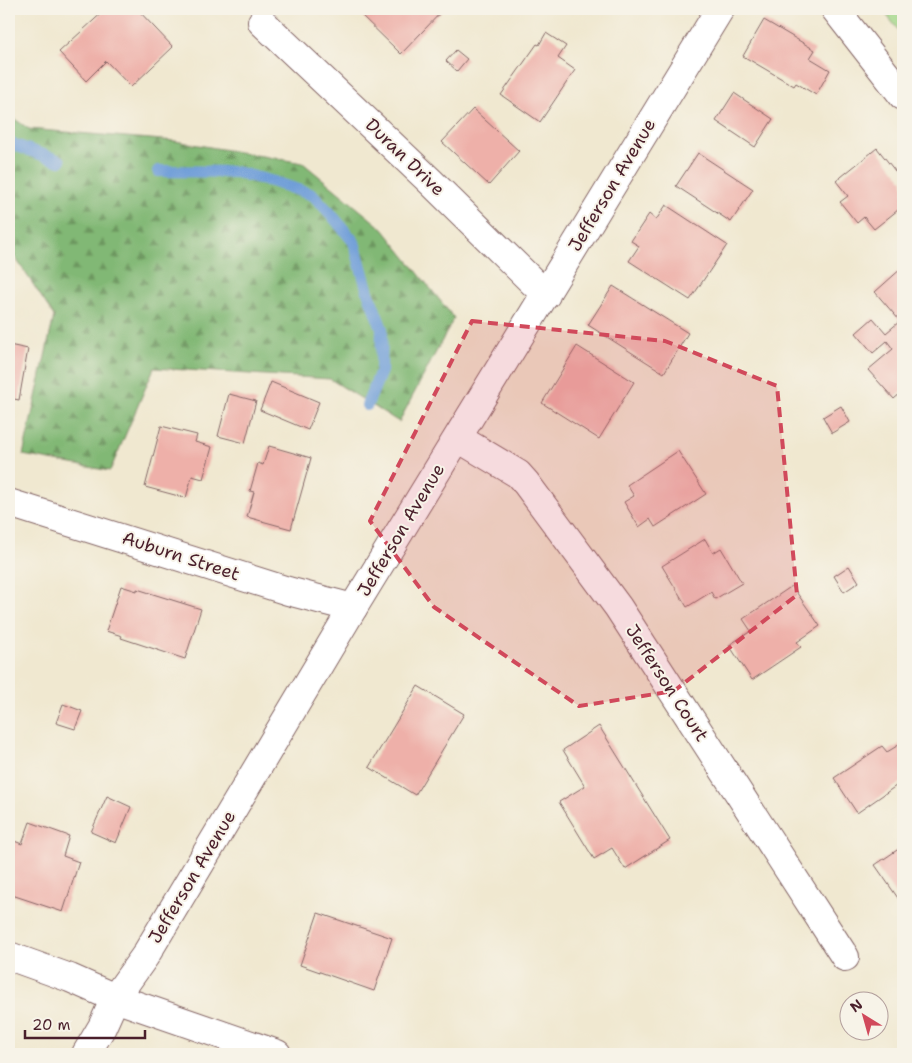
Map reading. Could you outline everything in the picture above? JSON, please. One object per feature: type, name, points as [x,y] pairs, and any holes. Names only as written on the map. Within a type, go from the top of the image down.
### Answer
[{"type":"street","name":"Jefferson Avenue","points":[[86,1054],[102,1027],[115,998],[145,956],[353,608],[720,9]]},
{"type":"street","points":[[834,9],[903,96]]},
{"type":"street","name":"Duran Drive","points":[[262,22],[546,294]]},
{"type":"street","name":"Jefferson Court","points":[[458,438],[518,474],[526,483],[618,607],[845,958]]},
{"type":"street","name":"Auburn Street","points":[[9,503],[288,591],[353,608]]},
{"type":"street","points":[[9,956],[70,978],[115,998],[277,1054]]},
{"type":"highlighted area","points":[[472,321],[665,341],[777,386],[797,595],[674,691],[579,706],[434,607],[370,521]]},
{"type":"green space","points":[[882,9],[903,9],[903,36]]},
{"type":"green space","points":[[9,115],[29,129],[175,141],[303,163],[383,229],[454,318],[399,422],[330,379],[154,368],[110,471],[23,455],[54,316],[9,248]]},
{"type":"building","points":[[106,9],[137,9],[173,47],[131,87],[106,61],[86,81],[59,52]]},
{"type":"building","points":[[355,9],[444,9],[401,54]]},
{"type":"building","points":[[764,20],[815,50],[810,58],[830,70],[816,95],[796,83],[794,86],[743,56]]},
{"type":"building","points":[[546,33],[566,46],[558,58],[575,70],[540,122],[501,95]]},
{"type":"building","points":[[456,50],[467,59],[457,71],[446,61]]},
{"type":"building","points":[[734,93],[773,119],[755,147],[716,121]]},
{"type":"building","points":[[473,109],[519,151],[489,185],[442,142]]},
{"type":"building","points":[[877,148],[903,181],[903,206],[874,229],[864,217],[857,223],[840,202],[848,196],[836,181]]},
{"type":"building","points":[[698,153],[753,189],[731,222],[676,186]]},
{"type":"building","points":[[666,205],[727,245],[690,300],[629,261],[639,246],[631,241],[649,214],[656,220]]},
{"type":"building","points":[[903,267],[903,391],[894,399],[868,370],[893,349],[887,341],[873,353],[856,333],[873,318],[886,333],[900,321],[875,292]]},
{"type":"building","points":[[613,286],[688,333],[664,373],[588,325]]},
{"type":"building","points":[[9,345],[28,349],[19,400],[9,398]]},
{"type":"building","points":[[577,346],[634,382],[599,439],[542,403]]},
{"type":"building","points":[[271,382],[319,402],[308,430],[260,410]]},
{"type":"building","points":[[229,394],[256,401],[245,443],[218,436]]},
{"type":"building","points":[[841,406],[850,422],[832,433],[823,417]]},
{"type":"building","points":[[161,426],[197,435],[195,442],[212,447],[203,479],[192,476],[186,498],[145,487]]},
{"type":"building","points":[[269,446],[311,458],[291,529],[247,517],[254,492],[250,491],[258,463],[263,465]]},
{"type":"building","points":[[678,451],[706,494],[655,527],[650,519],[639,527],[624,502],[634,496],[627,485]]},
{"type":"building","points":[[705,539],[713,553],[721,548],[742,583],[715,599],[711,592],[687,607],[662,566]]},
{"type":"building","points":[[849,566],[859,582],[844,592],[834,576]]},
{"type":"building","points":[[121,586],[137,591],[137,589],[201,609],[185,659],[121,638],[122,636],[106,631]]},
{"type":"building","points":[[792,586],[820,626],[797,642],[801,647],[752,680],[729,645],[751,631],[743,619]]},
{"type":"building","points":[[418,686],[464,714],[415,795],[369,767]]},
{"type":"building","points":[[63,704],[82,711],[75,729],[56,723]]},
{"type":"building","points":[[599,726],[670,840],[625,869],[612,848],[594,859],[559,802],[585,786],[563,750]]},
{"type":"building","points":[[902,743],[903,772],[901,773],[903,781],[857,813],[834,778],[882,746],[887,752]]},
{"type":"building","points":[[107,796],[131,807],[116,843],[91,832]]},
{"type":"building","points":[[30,822],[69,836],[63,856],[79,862],[63,912],[9,894],[9,839],[22,844]]},
{"type":"building","points":[[903,846],[903,899],[900,901],[875,865]]},
{"type":"building","points":[[318,913],[392,938],[374,991],[300,965]]},
{"type":"waterway","points":[[9,143],[60,161]]},
{"type":"waterway","points":[[158,171],[236,172],[313,195],[330,213],[354,242],[368,292],[382,329],[381,371],[367,405]]}]
